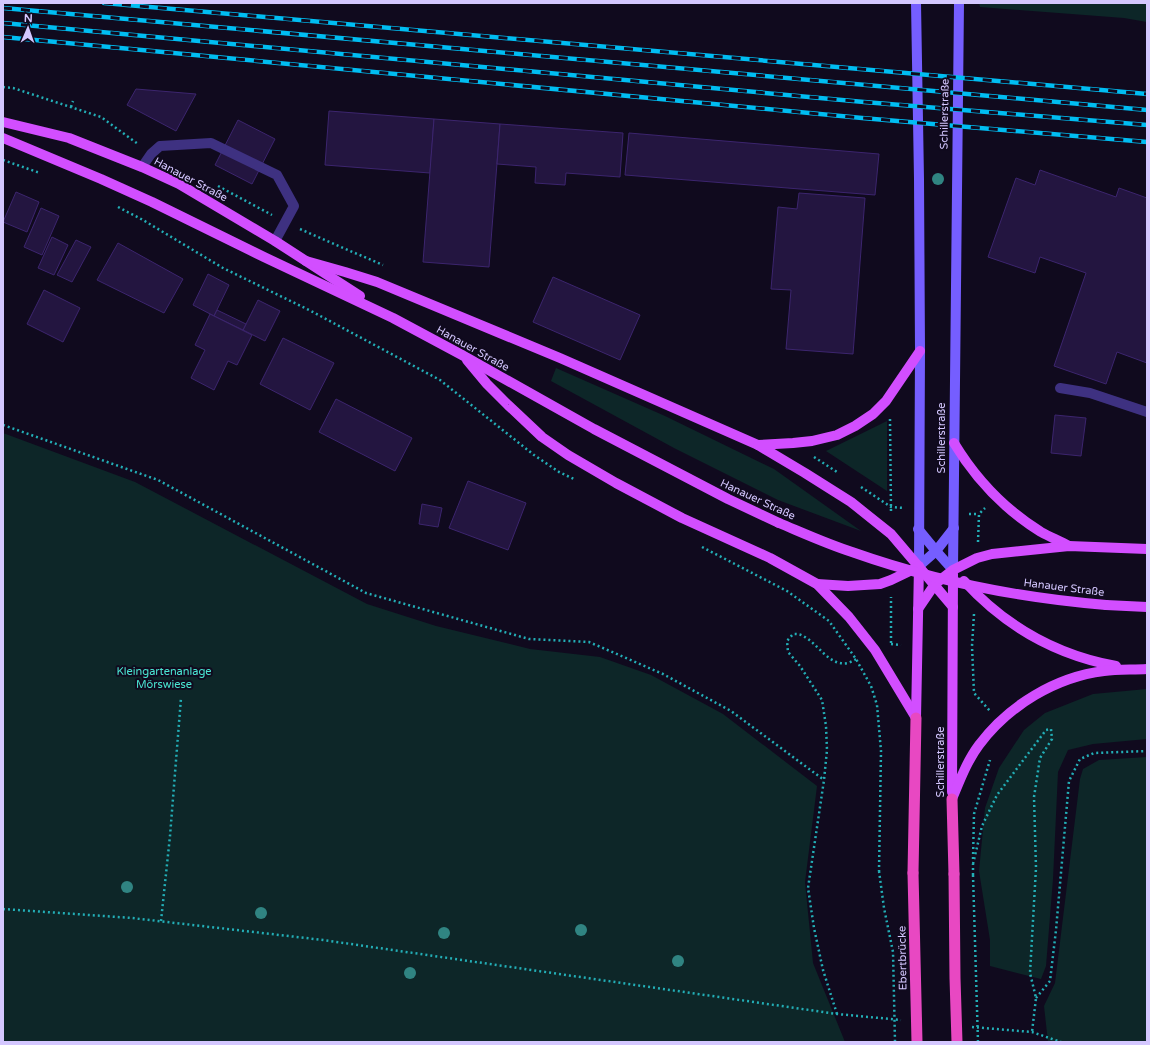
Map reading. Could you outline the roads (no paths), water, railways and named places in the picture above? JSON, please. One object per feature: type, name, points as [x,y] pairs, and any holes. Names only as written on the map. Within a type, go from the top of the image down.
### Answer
[{"type":"highway","name":"Schillerstraße","points":[[913,873],[916,718]]},
{"type":"highway","name":"Schillerstraße","points":[[952,799],[954,978],[957,1042]]},
{"type":"highway","name":"Ebertbrücke","points":[[913,873],[917,1042]]},
{"type":"main road","name":"Schillerstraße","points":[[916,3],[920,351],[918,510],[919,566],[916,718]]},
{"type":"main road","name":"Schillerstraße","points":[[952,799],[958,3]]},
{"type":"main road","name":"Hanauer Straße","points":[[3,122],[68,138],[142,167],[179,184],[275,241],[393,318]]},
{"type":"main road","name":"Hanauer Straße","points":[[3,138],[152,202],[393,318],[594,429],[728,499],[818,540],[918,573],[987,589],[1056,600],[1147,607]]},
{"type":"main road","points":[[306,261],[358,275],[384,285],[553,355],[758,445],[851,502],[891,534],[953,607]]},
{"type":"main road","points":[[758,445],[812,441],[837,435],[855,426],[873,414],[886,402],[920,351]]},
{"type":"main road","points":[[462,355],[508,406],[542,437],[568,455],[616,483],[682,518],[770,558],[817,584],[849,617],[875,650],[916,718]]},
{"type":"main road","points":[[954,443],[966,463],[980,481],[996,497],[1036,529],[1069,546]]},
{"type":"main road","points":[[817,584],[848,586],[880,584],[891,580],[919,566],[936,551],[954,528]]},
{"type":"main road","points":[[918,529],[977,596],[1004,619],[1034,638],[1065,652],[1099,663],[1134,670]]},
{"type":"main road","points":[[918,609],[935,584],[954,570],[978,558],[992,554],[1069,546],[1147,549]]},
{"type":"main road","points":[[952,799],[963,771],[979,745],[999,722],[1022,703],[1047,688],[1075,677],[1104,671],[1147,669]]},
{"type":"lane","points":[[142,167],[151,154],[160,146],[211,143],[277,175],[294,206],[275,241]]},
{"type":"lane","points":[[1060,388],[1090,393],[1147,412]]},
{"type":"railway","points":[[104,3],[1147,94]]},
{"type":"railway","points":[[3,8],[1147,110]]},
{"type":"railway","points":[[3,23],[864,102],[1147,125]]},
{"type":"railway","points":[[3,37],[862,118],[1147,142]]},
{"type":"park label","name":"Kleingartenanlage Mörswiese","points":[[164,677]]}]
